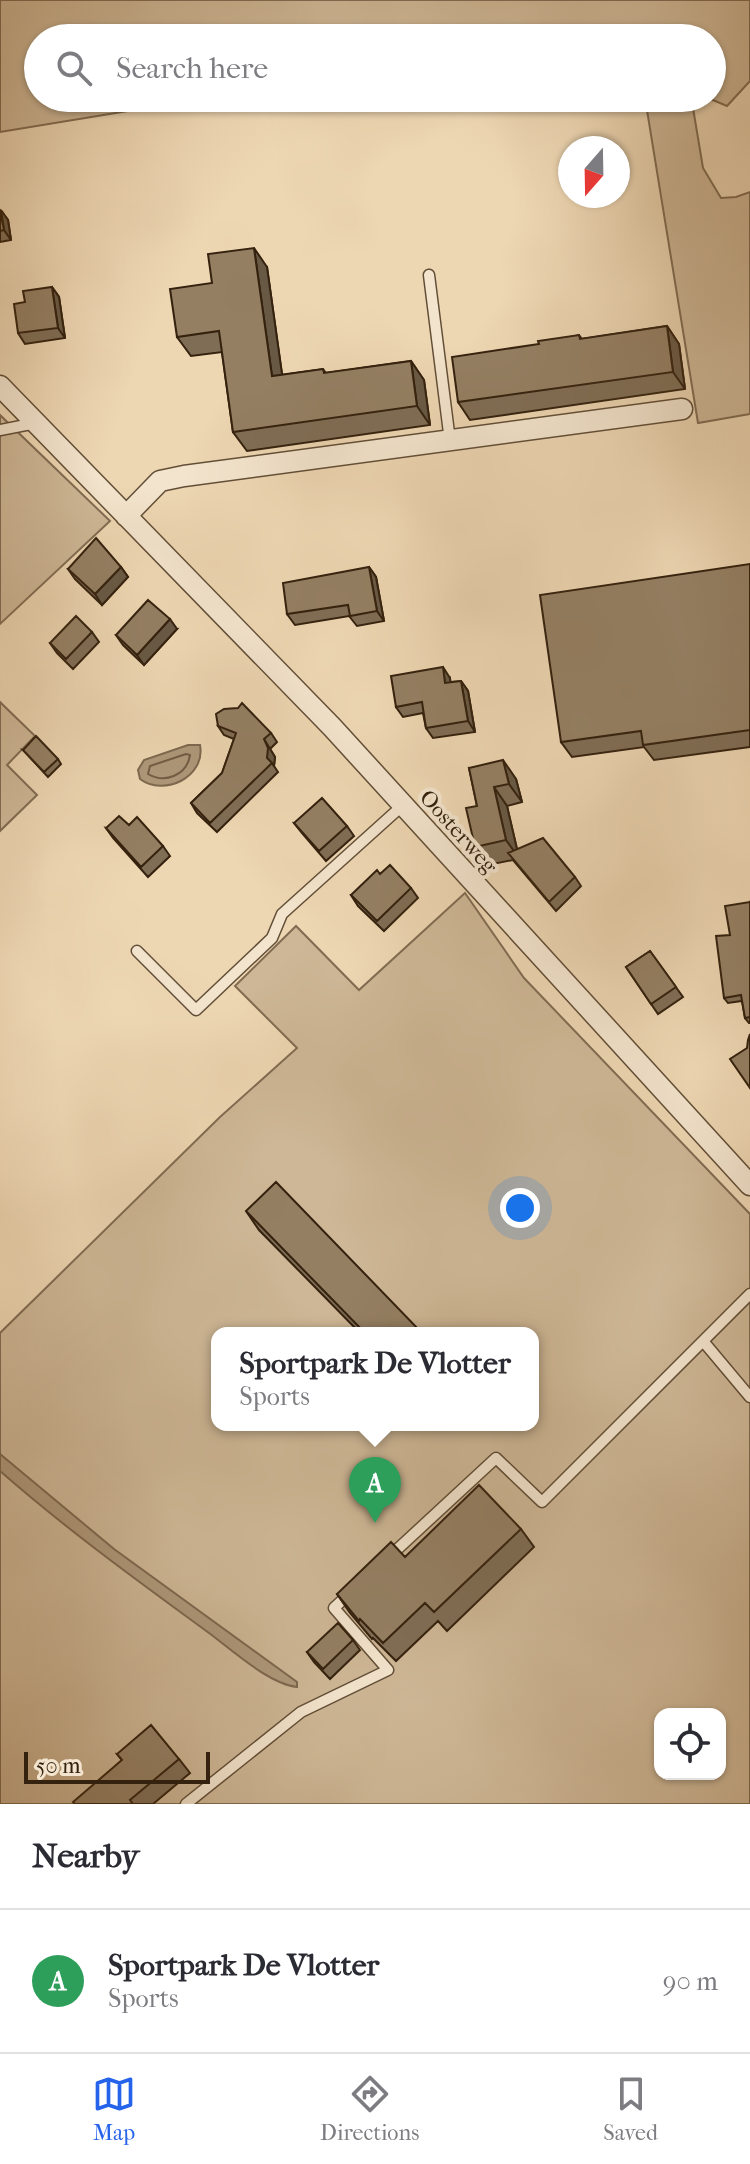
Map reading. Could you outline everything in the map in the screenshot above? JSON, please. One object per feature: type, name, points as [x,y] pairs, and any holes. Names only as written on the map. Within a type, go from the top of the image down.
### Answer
[{"type":"street","name":"Oosterweg","points":[[0,386],[332,727],[750,1185]]},
{"type":"street","points":[[126,516],[160,481],[682,409]]},
{"type":"lane","points":[[429,275],[450,441]]},
{"type":"lane","points":[[0,430],[36,423]]},
{"type":"lane","points":[[137,951],[196,1010],[272,938],[282,914],[403,805]]},
{"type":"lane","points":[[380,1565],[496,1458],[542,1502],[748,1299]]},
{"type":"lane","points":[[703,1341],[750,1397]]},
{"type":"lane","points":[[186,1804],[301,1712],[388,1670],[334,1608],[357,1587]]},
{"type":"shaded area","points":[[0,0],[750,0],[750,81],[727,106],[726,24],[24,24],[24,112],[122,112],[0,132]]},
{"type":"shaded area","points":[[647,112],[694,112],[703,168],[721,198],[750,192],[750,414],[698,423]]},
{"type":"shaded area","points":[[0,415],[110,521],[0,624]]},
{"type":"shaded area","points":[[0,702],[35,736],[7,765],[37,795],[0,831]]},
{"type":"shaded area","points":[[465,893],[524,978],[750,1214],[750,1804],[0,1804],[0,1333],[220,1117],[297,1048],[235,986],[296,926],[359,990]]},
{"type":"water","points":[[188,745],[200,745],[197,766],[190,775],[171,785],[160,786],[140,779],[138,770],[144,760]]},
{"type":"water","points":[[0,1454],[114,1549],[297,1682],[297,1687],[275,1680],[251,1665],[76,1534],[0,1471]]},
{"type":"building","points":[[0,210],[4,230],[0,231]]},
{"type":"building","points":[[254,248],[272,376],[323,369],[324,373],[411,361],[417,406],[233,432],[219,331],[177,337],[170,289],[212,283],[208,254]]},
{"type":"building","points":[[52,287],[58,328],[18,333],[14,304],[25,302],[23,291]]},
{"type":"building","points":[[667,326],[673,372],[458,402],[452,357],[579,335],[580,339]]},
{"type":"building","points":[[96,538],[121,567],[95,594],[68,569]]},
{"type":"building","points":[[750,564],[750,730],[643,745],[641,731],[561,742],[540,595]]},
{"type":"building","points":[[369,567],[377,611],[350,616],[348,605],[287,614],[283,583]]},
{"type":"building","points":[[148,600],[170,619],[137,655],[116,635]]},
{"type":"building","points":[[76,616],[92,632],[66,659],[50,643]]},
{"type":"building","points":[[443,667],[445,683],[461,681],[468,721],[426,728],[422,702],[396,707],[391,676]]},
{"type":"building","points":[[242,703],[271,733],[264,739],[268,748],[267,758],[272,763],[210,823],[191,803],[222,773],[236,733],[218,726],[216,714],[224,709],[238,708]]},
{"type":"building","points":[[36,736],[58,759],[44,772],[23,750]]},
{"type":"building","points":[[503,760],[509,784],[494,787],[506,840],[475,847],[466,808],[477,806],[469,768]]},
{"type":"building","points":[[322,798],[347,826],[319,851],[294,823]]},
{"type":"building","points":[[119,816],[129,825],[137,817],[163,846],[141,867],[106,828]]},
{"type":"building","points":[[543,838],[575,877],[549,902],[508,853]]},
{"type":"building","points":[[390,865],[411,888],[377,921],[351,895],[377,870],[380,874]]},
{"type":"building","points":[[750,902],[750,1017],[745,1018],[741,995],[724,998],[716,936],[730,935],[725,906]]},
{"type":"building","points":[[650,951],[676,987],[651,1004],[626,967]]},
{"type":"building","points":[[750,1034],[750,1088],[730,1059],[747,1048]]},
{"type":"building","points":[[276,1182],[416,1327],[359,1327],[246,1211]]},
{"type":"building","points":[[479,1485],[521,1529],[434,1612],[425,1603],[383,1643],[359,1621],[337,1594],[391,1542],[405,1557]]},
{"type":"building","points":[[338,1623],[353,1640],[323,1669],[307,1652]]},
{"type":"building","points":[[151,1725],[179,1759],[130,1800],[133,1804],[75,1804],[73,1802],[122,1760],[117,1754]]},
{"type":"place","name":"Sportpark De Vlotter","points":[[375,1523]]}]
